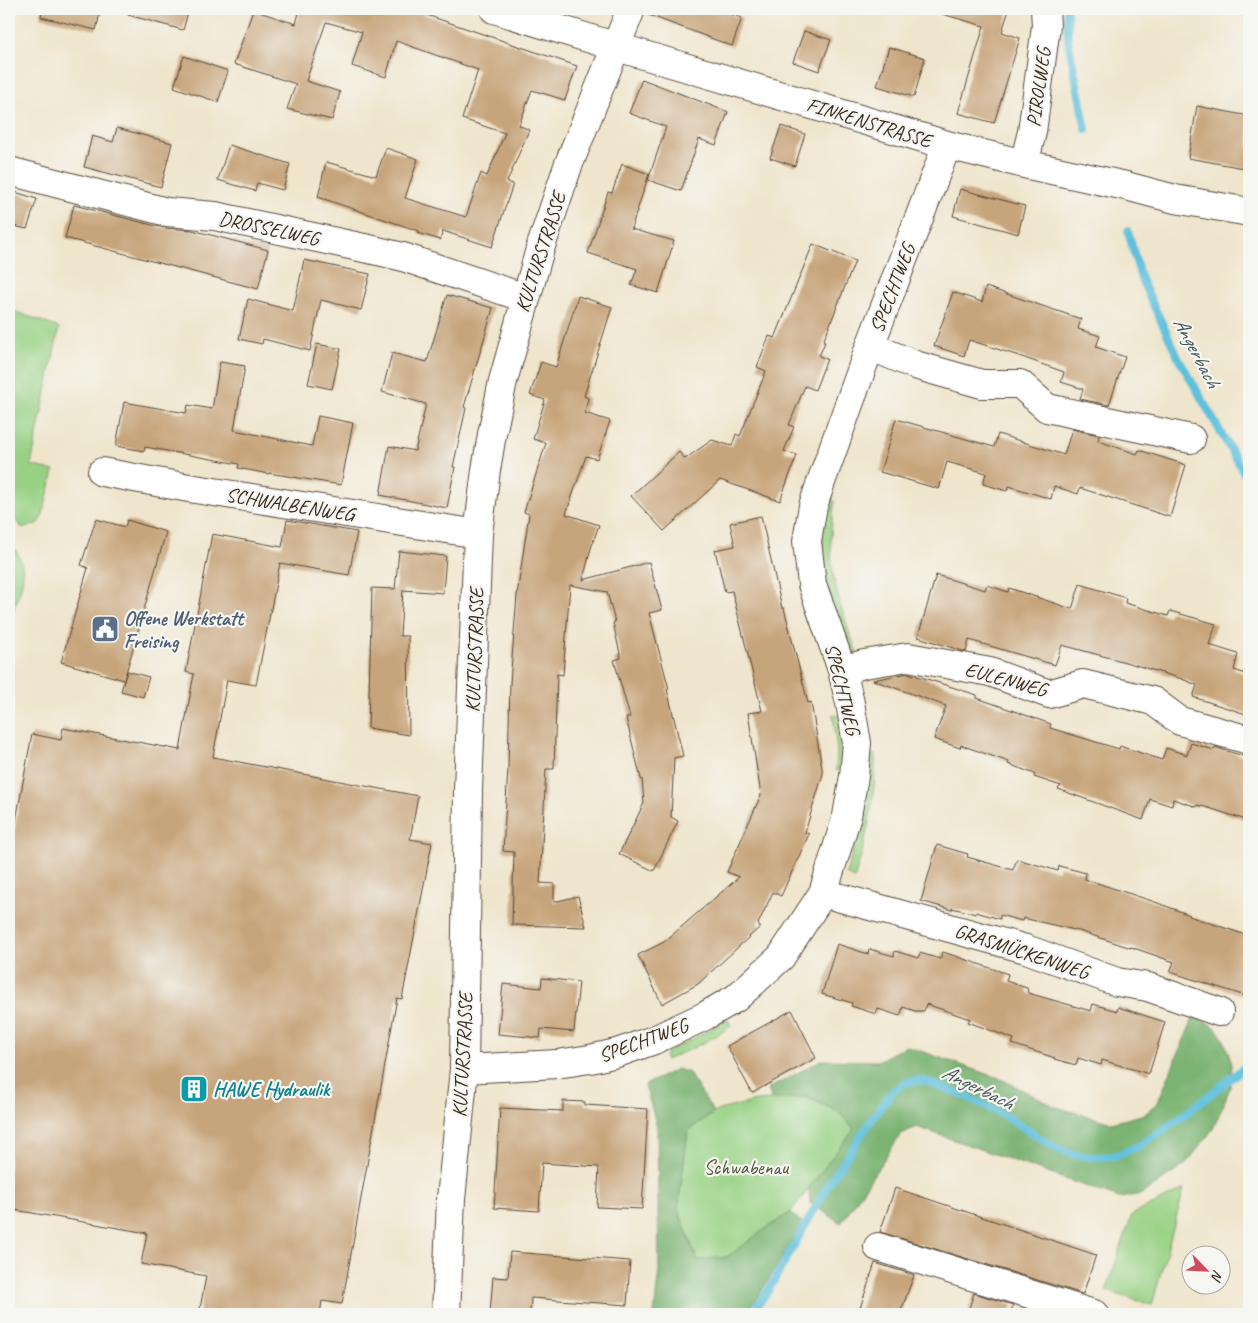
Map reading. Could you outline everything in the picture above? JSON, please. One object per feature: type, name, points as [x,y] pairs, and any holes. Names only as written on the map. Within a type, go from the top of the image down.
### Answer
[{"type":"street","name":"FINKENSTRASSE","points":[[494,9],[947,145],[1175,199],[1249,212]]},
{"type":"street","name":"KULTURSTRASSE","points":[[446,1314],[451,1199],[464,1069],[468,790],[478,534],[492,434],[503,381],[525,298],[568,166],[631,9]]},
{"type":"street","name":"PIROLWEG","points":[[1024,164],[1032,132],[1046,26],[1046,9]]},
{"type":"street","name":"SPECHTWEG","points":[[464,1069],[557,1064],[590,1060],[654,1040],[705,1016],[736,998],[781,957],[823,893],[847,816],[854,776],[857,742],[842,670],[812,584],[807,541],[813,506],[870,346],[947,145]]},
{"type":"street","name":"DROSSELWEG","points":[[9,171],[167,212],[215,216],[378,251],[402,257],[525,298]]},
{"type":"street","points":[[870,346],[915,365],[982,384],[1020,384],[1047,408],[1191,439]]},
{"type":"street","name":"SCHWALBENWEG","points":[[102,472],[189,488],[478,534]]},
{"type":"street","name":"EULENWEG","points":[[842,670],[864,664],[908,657],[990,672],[1049,694],[1083,684],[1153,701],[1180,721],[1249,740]]},
{"type":"street","name":"GRASMÜCKENWEG","points":[[823,893],[1026,950],[1117,982],[1148,987],[1219,1012]]},
{"type":"street","points":[[878,1248],[1094,1314]]},
{"type":"green space","points":[[9,309],[59,328],[31,465],[54,471],[42,517],[38,523],[26,528],[21,527],[9,511]]},
{"type":"green space","points":[[828,501],[835,501],[831,542],[834,578],[843,614],[857,653],[849,652],[826,578],[823,540],[824,520]]},
{"type":"green space","points":[[9,539],[21,562],[23,571],[21,589],[9,622]]},
{"type":"green space","points":[[833,714],[839,716],[841,726],[843,767],[836,771],[837,751]]},
{"type":"green space","points":[[875,754],[874,786],[870,817],[854,879],[846,874],[864,812],[868,759]]},
{"type":"green space","points":[[1194,1016],[1215,1027],[1223,1038],[1232,1063],[1230,1088],[1213,1129],[1185,1165],[1142,1194],[1119,1198],[917,1127],[901,1134],[841,1223],[810,1203],[809,1187],[854,1129],[839,1112],[806,1097],[772,1100],[768,1089],[821,1060],[878,1061],[906,1046],[999,1078],[1056,1107],[1112,1123],[1145,1114],[1157,1104]]},
{"type":"green space","points":[[728,1020],[731,1026],[699,1045],[665,1060],[666,1053]]},
{"type":"green space","points":[[677,1069],[688,1072],[714,1113],[688,1130],[678,1208],[697,1260],[727,1257],[790,1213],[803,1223],[758,1297],[744,1314],[654,1314],[659,1270],[657,1127],[645,1085]]},
{"type":"green space","name":"Schwabenau","points":[[806,1097],[839,1112],[855,1130],[790,1213],[727,1257],[697,1260],[678,1208],[688,1130],[719,1110],[756,1101]]},
{"type":"green space","points":[[1184,1189],[1152,1305],[1106,1291],[1132,1215]]},
{"type":"building","points":[[42,9],[101,9],[96,30],[41,17]]},
{"type":"building","points":[[128,9],[189,9],[183,30],[128,15]]},
{"type":"building","points":[[300,9],[409,9],[577,66],[565,100],[532,90],[519,125],[529,130],[507,182],[513,184],[492,247],[443,231],[440,240],[418,233],[419,231],[318,197],[326,162],[376,176],[386,148],[418,159],[405,198],[466,217],[481,173],[487,176],[505,133],[462,119],[478,70],[396,41],[386,77],[352,66],[362,32],[326,22],[306,81],[340,92],[332,120],[287,109],[296,84],[234,64],[253,10],[296,24]]},
{"type":"building","points":[[646,9],[717,9],[742,18],[732,46],[646,14]]},
{"type":"building","points":[[942,9],[1009,9],[1002,32],[1020,38],[994,123],[958,113],[984,26],[942,14]]},
{"type":"building","points":[[804,31],[831,40],[819,71],[793,62]]},
{"type":"building","points":[[889,47],[925,58],[914,97],[877,86]]},
{"type":"building","points":[[184,56],[228,71],[218,102],[174,87]]},
{"type":"building","points":[[642,79],[728,112],[716,145],[699,139],[681,191],[648,180],[666,127],[629,113]]},
{"type":"building","points":[[1197,106],[1249,116],[1249,169],[1188,158]]},
{"type":"building","points":[[781,126],[805,134],[795,166],[770,158]]},
{"type":"building","points":[[117,128],[172,143],[161,187],[84,167],[92,136],[113,142]]},
{"type":"building","points":[[229,145],[290,164],[283,190],[257,183],[255,191],[218,180]]},
{"type":"building","points":[[622,164],[649,174],[631,229],[674,241],[658,293],[631,285],[637,269],[588,253],[608,192],[612,193]]},
{"type":"building","points":[[960,189],[1025,206],[1018,234],[953,216]]},
{"type":"building","points":[[9,190],[37,199],[27,229],[9,225]]},
{"type":"building","points":[[74,205],[164,228],[192,230],[268,250],[258,289],[65,238]]},
{"type":"building","points":[[813,244],[855,261],[823,342],[825,342],[819,356],[827,359],[815,390],[805,386],[789,425],[794,427],[784,451],[797,455],[780,501],[720,480],[664,531],[631,496],[679,452],[685,459],[712,440],[732,446],[736,434],[740,436],[766,371],[757,367],[769,336],[775,338]]},
{"type":"building","points":[[304,260],[370,274],[361,310],[321,300],[310,351],[263,339],[262,344],[239,339],[248,299],[293,311]]},
{"type":"building","points":[[986,287],[1081,319],[1078,329],[1100,336],[1096,347],[1125,357],[1109,405],[1080,399],[1083,389],[1061,382],[1064,372],[1019,356],[969,340],[964,356],[934,346],[953,292],[982,302]]},
{"type":"building","points":[[447,295],[493,308],[464,407],[466,408],[453,467],[455,467],[447,508],[380,495],[389,446],[415,451],[426,404],[382,392],[392,353],[427,362]]},
{"type":"building","points":[[578,296],[612,307],[584,396],[588,398],[585,413],[610,421],[597,459],[586,456],[566,514],[599,525],[583,580],[649,562],[662,610],[649,613],[669,689],[667,689],[683,756],[674,758],[671,817],[678,821],[654,871],[619,854],[644,803],[642,779],[626,718],[630,717],[614,660],[621,658],[613,623],[615,622],[607,592],[570,585],[563,675],[557,674],[554,769],[546,769],[540,883],[554,884],[554,902],[578,896],[586,927],[512,925],[514,852],[503,851],[508,768],[510,683],[517,595],[529,514],[524,512],[546,443],[533,439],[545,400],[530,395],[541,362],[556,367]]},
{"type":"building","points":[[317,344],[341,349],[332,389],[308,384]]},
{"type":"building","points":[[220,362],[245,366],[234,430],[312,446],[318,416],[353,423],[341,485],[238,468],[239,464],[145,447],[144,451],[116,446],[124,402],[186,413],[188,405],[212,409]]},
{"type":"building","points":[[896,419],[994,447],[998,434],[1064,455],[1072,429],[1099,435],[1098,441],[1137,454],[1139,450],[1186,465],[1170,517],[1080,488],[1078,494],[1054,486],[1051,499],[1009,486],[1007,491],[983,484],[986,473],[947,462],[939,489],[880,472]]},
{"type":"building","points":[[761,516],[782,608],[784,608],[808,703],[811,702],[823,774],[805,832],[809,834],[781,896],[773,892],[758,924],[760,927],[698,984],[662,1004],[638,955],[664,942],[739,877],[727,872],[761,795],[748,713],[762,711],[732,591],[725,592],[715,550],[735,546],[730,523]]},
{"type":"building","points":[[96,519],[125,527],[127,520],[166,532],[124,680],[61,662],[88,568],[81,565]]},
{"type":"building","points":[[287,520],[357,532],[349,575],[280,563],[256,685],[227,680],[213,757],[418,796],[410,839],[432,843],[402,999],[397,998],[342,1304],[322,1301],[320,1314],[199,1314],[206,1276],[141,1264],[147,1233],[9,1209],[9,858],[32,734],[61,740],[63,728],[180,750],[194,674],[186,672],[212,534],[282,547]]},
{"type":"building","points":[[399,551],[446,556],[443,593],[403,590],[400,636],[408,636],[409,735],[368,728],[372,588],[395,589]]},
{"type":"building","points":[[936,575],[985,590],[987,585],[1008,592],[1009,588],[1072,609],[1080,584],[1126,598],[1125,603],[1168,616],[1170,611],[1216,624],[1209,645],[1238,654],[1234,670],[1249,675],[1249,715],[1193,697],[1197,685],[1182,679],[1062,645],[1055,665],[969,640],[966,652],[918,637]]},
{"type":"building","points":[[127,671],[149,677],[143,697],[121,691]]},
{"type":"building","points":[[908,673],[977,695],[977,698],[1051,724],[1050,728],[1119,749],[1120,746],[1162,760],[1166,748],[1187,755],[1191,743],[1214,750],[1215,747],[1249,758],[1249,821],[1173,799],[1172,806],[1150,799],[1143,820],[1058,789],[1061,786],[1034,777],[1035,774],[1008,764],[1009,762],[961,745],[960,748],[934,739],[946,706],[873,680]]},
{"type":"building","points":[[937,845],[968,854],[967,857],[1013,870],[1017,859],[1058,871],[1059,866],[1086,873],[1085,879],[1249,936],[1249,997],[1170,972],[1174,962],[1079,931],[1023,918],[1022,921],[1000,915],[1000,919],[976,912],[976,914],[952,908],[952,910],[921,901]]},
{"type":"building","points":[[837,944],[868,954],[869,949],[894,956],[895,951],[918,958],[920,953],[940,959],[943,952],[1008,974],[1006,981],[1027,988],[1028,993],[1091,1011],[1093,1004],[1117,1011],[1118,1007],[1165,1022],[1149,1074],[1102,1060],[1101,1065],[1078,1058],[1076,1065],[1054,1059],[1012,1044],[1014,1039],[968,1022],[970,1019],[926,1004],[924,1011],[915,1011],[903,1007],[900,1016],[878,1009],[876,1014],[851,1006],[852,1003],[822,994]]},
{"type":"building","points":[[542,978],[579,982],[574,1032],[541,1029],[540,1038],[498,1034],[503,984],[541,988]]},
{"type":"building","points":[[792,1010],[816,1058],[752,1093],[727,1046]]},
{"type":"building","points":[[563,1101],[585,1102],[585,1105],[648,1109],[642,1209],[597,1207],[599,1167],[542,1163],[539,1211],[494,1208],[500,1108],[563,1111]]},
{"type":"building","points":[[895,1188],[1096,1255],[1083,1294],[880,1232]]},
{"type":"building","points":[[510,1252],[630,1261],[627,1305],[531,1298],[530,1314],[490,1314],[493,1277],[508,1278]]},
{"type":"building","points":[[875,1263],[914,1275],[900,1314],[858,1314]]},
{"type":"building","points":[[974,1293],[1013,1305],[1010,1314],[967,1314]]},
{"type":"waterway","name":"Angerbach","points":[[1067,9],[1068,40],[1086,129]]},
{"type":"waterway","name":"Angerbach","points":[[1128,231],[1141,279],[1179,359],[1249,482]]},
{"type":"waterway","name":"Angerbach","points":[[751,1314],[768,1291],[831,1180],[881,1106],[893,1091],[904,1083],[925,1081],[967,1097],[1003,1115],[1058,1149],[1075,1155],[1094,1157],[1114,1156],[1139,1146],[1180,1118],[1249,1065]]},
{"type":"place","name":"Offene Werkstatt Freising","points":[[105,629]]},
{"type":"place","name":"HAWE Hydraulik","points":[[194,1089]]}]
